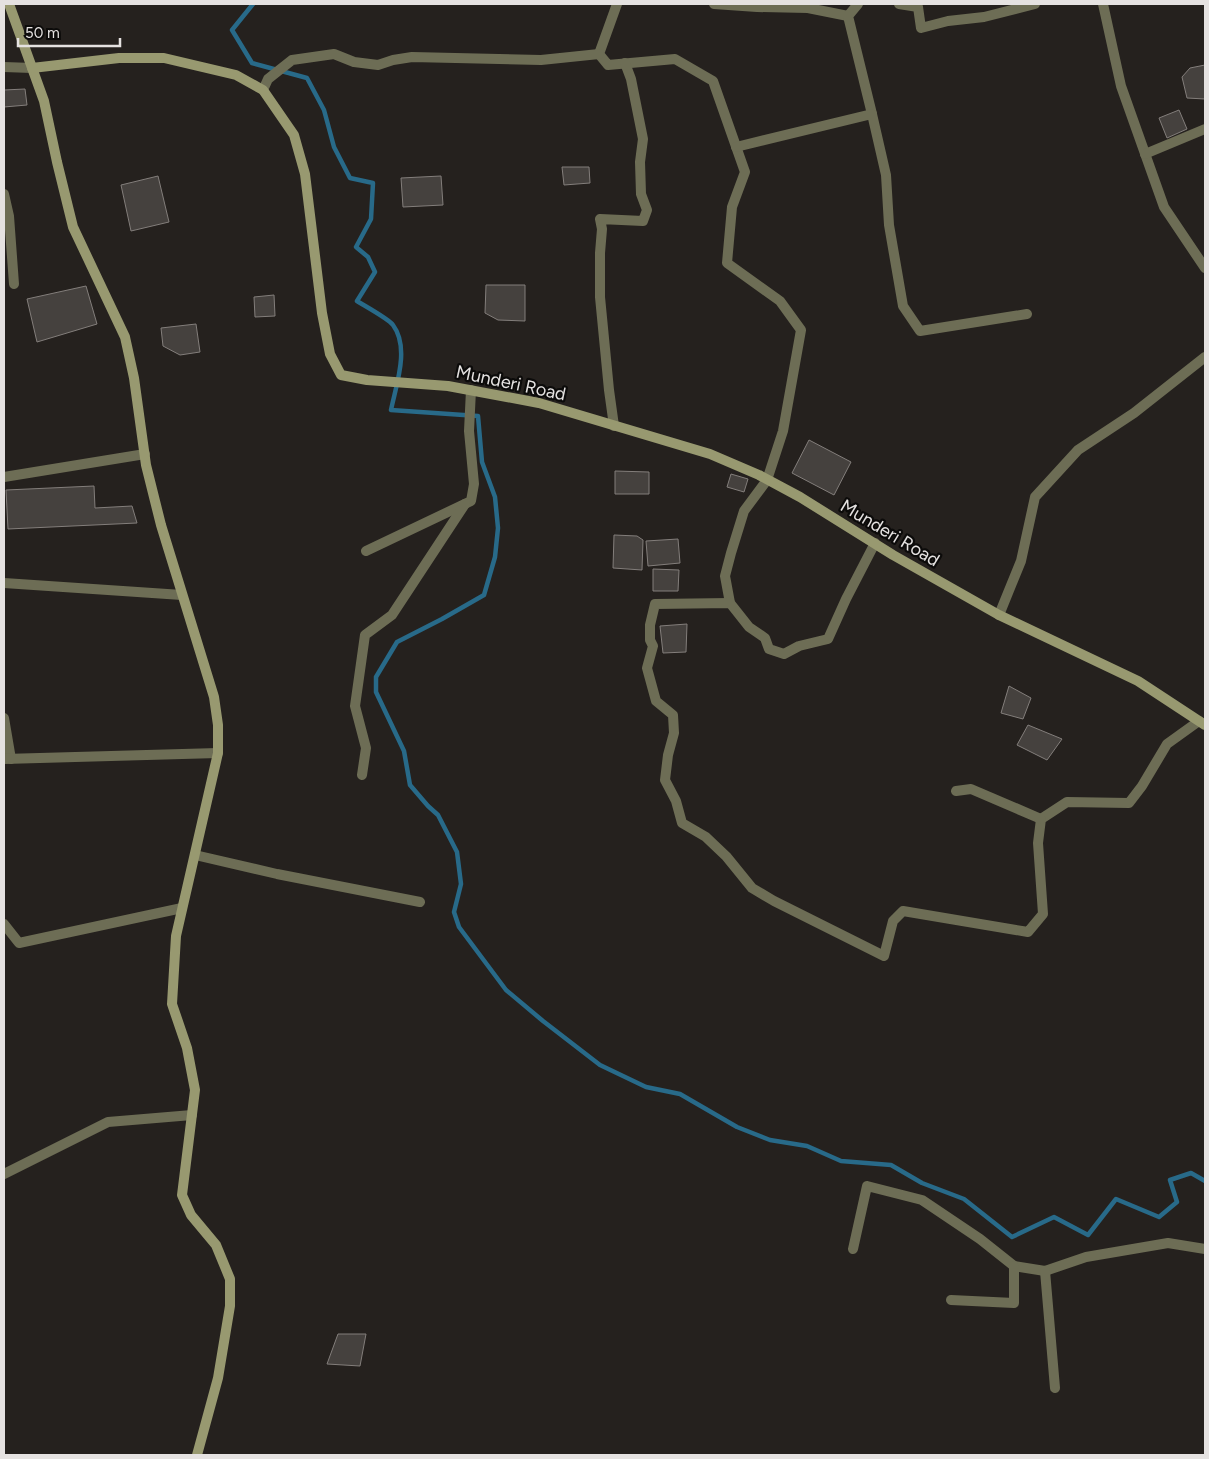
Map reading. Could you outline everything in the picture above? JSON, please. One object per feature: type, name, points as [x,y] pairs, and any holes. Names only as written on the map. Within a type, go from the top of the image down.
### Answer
[{"type":"main road","points":[[9,4],[44,101],[73,227],[125,337],[134,378],[145,454],[161,525],[214,697],[218,725],[218,753],[176,936],[172,1004],[187,1048],[195,1090],[182,1195],[191,1215],[216,1245],[230,1279],[230,1306],[218,1378],[197,1455]]},
{"type":"main road","name":"Munderi Road","points":[[32,68],[119,58],[164,58],[236,75],[263,90],[294,135],[304,174],[322,313],[330,354],[341,374],[383,382],[448,386],[538,403],[710,454],[800,497],[875,544],[999,615],[1138,681],[1202,723]]},
{"type":"street","points":[[599,54],[617,4]]},
{"type":"street","points":[[714,4],[808,8],[848,16]]},
{"type":"street","points":[[848,16],[858,4]]},
{"type":"street","points":[[899,4],[918,7],[921,28],[948,21],[984,17],[1011,7],[1035,4]]},
{"type":"street","points":[[1102,4],[1121,86],[1164,207],[1205,268]]},
{"type":"street","points":[[848,16],[886,175],[890,225],[903,306],[920,331],[1027,314]]},
{"type":"street","points":[[263,90],[268,79],[292,60],[334,54],[354,62],[378,65],[412,57],[542,60],[599,54]]},
{"type":"street","points":[[599,54],[608,65],[675,59],[713,81],[745,172],[732,207],[727,263],[780,301],[800,330],[783,431],[767,480],[744,511],[730,553],[725,576],[730,603],[749,627],[765,638],[768,649],[784,654],[799,646],[828,639],[846,599],[875,544]]},
{"type":"street","points":[[614,426],[608,390],[600,298],[602,229],[600,219],[643,221],[647,210],[641,194],[640,162],[643,139],[631,79],[625,64]]},
{"type":"street","points":[[4,67],[32,68]]},
{"type":"street","points":[[736,147],[872,114]]},
{"type":"street","points":[[1145,154],[1205,129]]},
{"type":"street","points":[[4,194],[9,216],[14,284]]},
{"type":"street","points":[[999,615],[1021,561],[1035,497],[1078,450],[1134,413],[1205,357]]},
{"type":"street","points":[[366,551],[471,501],[474,484],[469,424],[471,390]]},
{"type":"street","points":[[4,477],[145,454]]},
{"type":"street","points":[[362,775],[366,748],[355,706],[365,635],[392,615],[465,504]]},
{"type":"street","points":[[4,583],[182,595]]},
{"type":"street","points":[[730,603],[655,604],[650,625],[650,640],[653,646],[647,668],[656,701],[673,715],[674,733],[668,755],[665,780],[676,801],[682,823],[706,837],[726,856],[752,888],[774,902],[884,956],[893,921],[903,911],[1028,932],[1043,914],[1038,843],[1041,819],[1066,802],[1129,803],[1142,786],[1167,744],[1202,723]]},
{"type":"street","points":[[4,718],[7,759],[218,753]]},
{"type":"street","points":[[956,791],[971,790],[1041,819]]},
{"type":"street","points":[[194,855],[277,874],[420,902]]},
{"type":"street","points":[[4,924],[19,943],[182,908]]},
{"type":"street","points":[[4,1174],[108,1122],[192,1115]]},
{"type":"street","points":[[853,1249],[867,1186],[922,1200],[980,1239],[1014,1266],[1045,1271],[1086,1256],[1168,1243],[1205,1248]]},
{"type":"street","points":[[951,1300],[1014,1303],[1014,1266]]},
{"type":"street","points":[[1045,1271],[1055,1388]]},
{"type":"building","points":[[1205,65],[1205,99],[1187,98],[1182,77],[1190,68]]},
{"type":"building","points":[[25,89],[27,105],[4,107],[4,90]]},
{"type":"building","points":[[1179,110],[1187,129],[1167,138],[1159,118]]},
{"type":"building","points":[[562,167],[589,167],[590,183],[564,185]]},
{"type":"building","points":[[158,176],[169,222],[131,231],[121,185]]},
{"type":"building","points":[[441,176],[443,205],[403,207],[401,178]]},
{"type":"building","points":[[486,285],[525,285],[525,321],[498,320],[485,313]]},
{"type":"building","points":[[86,286],[97,324],[37,342],[27,299]]},
{"type":"building","points":[[274,295],[275,316],[255,317],[254,297]]},
{"type":"building","points":[[196,324],[200,352],[180,355],[163,346],[161,328]]},
{"type":"building","points":[[809,440],[851,462],[834,495],[792,473]]},
{"type":"building","points":[[615,471],[649,472],[649,494],[615,494]]},
{"type":"building","points":[[731,474],[748,479],[744,492],[727,487]]},
{"type":"building","points":[[94,486],[95,508],[132,506],[137,523],[8,529],[6,490]]},
{"type":"building","points":[[614,535],[637,536],[643,540],[642,570],[613,568]]},
{"type":"building","points":[[678,539],[680,563],[648,566],[646,541]]},
{"type":"building","points":[[653,569],[679,570],[678,591],[653,591]]},
{"type":"building","points":[[687,624],[686,652],[663,653],[660,626]]},
{"type":"building","points":[[1009,686],[1031,698],[1023,719],[1001,713]]},
{"type":"building","points":[[1028,725],[1062,739],[1047,760],[1017,745]]},
{"type":"building","points":[[338,1334],[366,1334],[360,1366],[327,1364]]},
{"type":"waterway","points":[[253,4],[232,30],[252,63],[307,78],[324,110],[334,147],[350,178],[373,183],[371,219],[356,247],[368,257],[375,272],[357,301],[391,322],[398,334],[401,344],[400,367],[391,410],[478,416],[482,462],[495,497],[498,528],[495,557],[484,595],[397,642],[376,677],[376,692],[404,751],[410,785],[438,815],[457,852],[461,884],[454,912],[459,927],[506,990],[600,1065],[646,1087],[680,1094],[737,1127],[770,1140],[807,1146],[841,1161],[891,1165],[922,1183],[964,1199],[1012,1237],[1054,1217],[1088,1235],[1116,1199],[1159,1217],[1177,1202],[1170,1180],[1191,1173],[1205,1181]]}]
